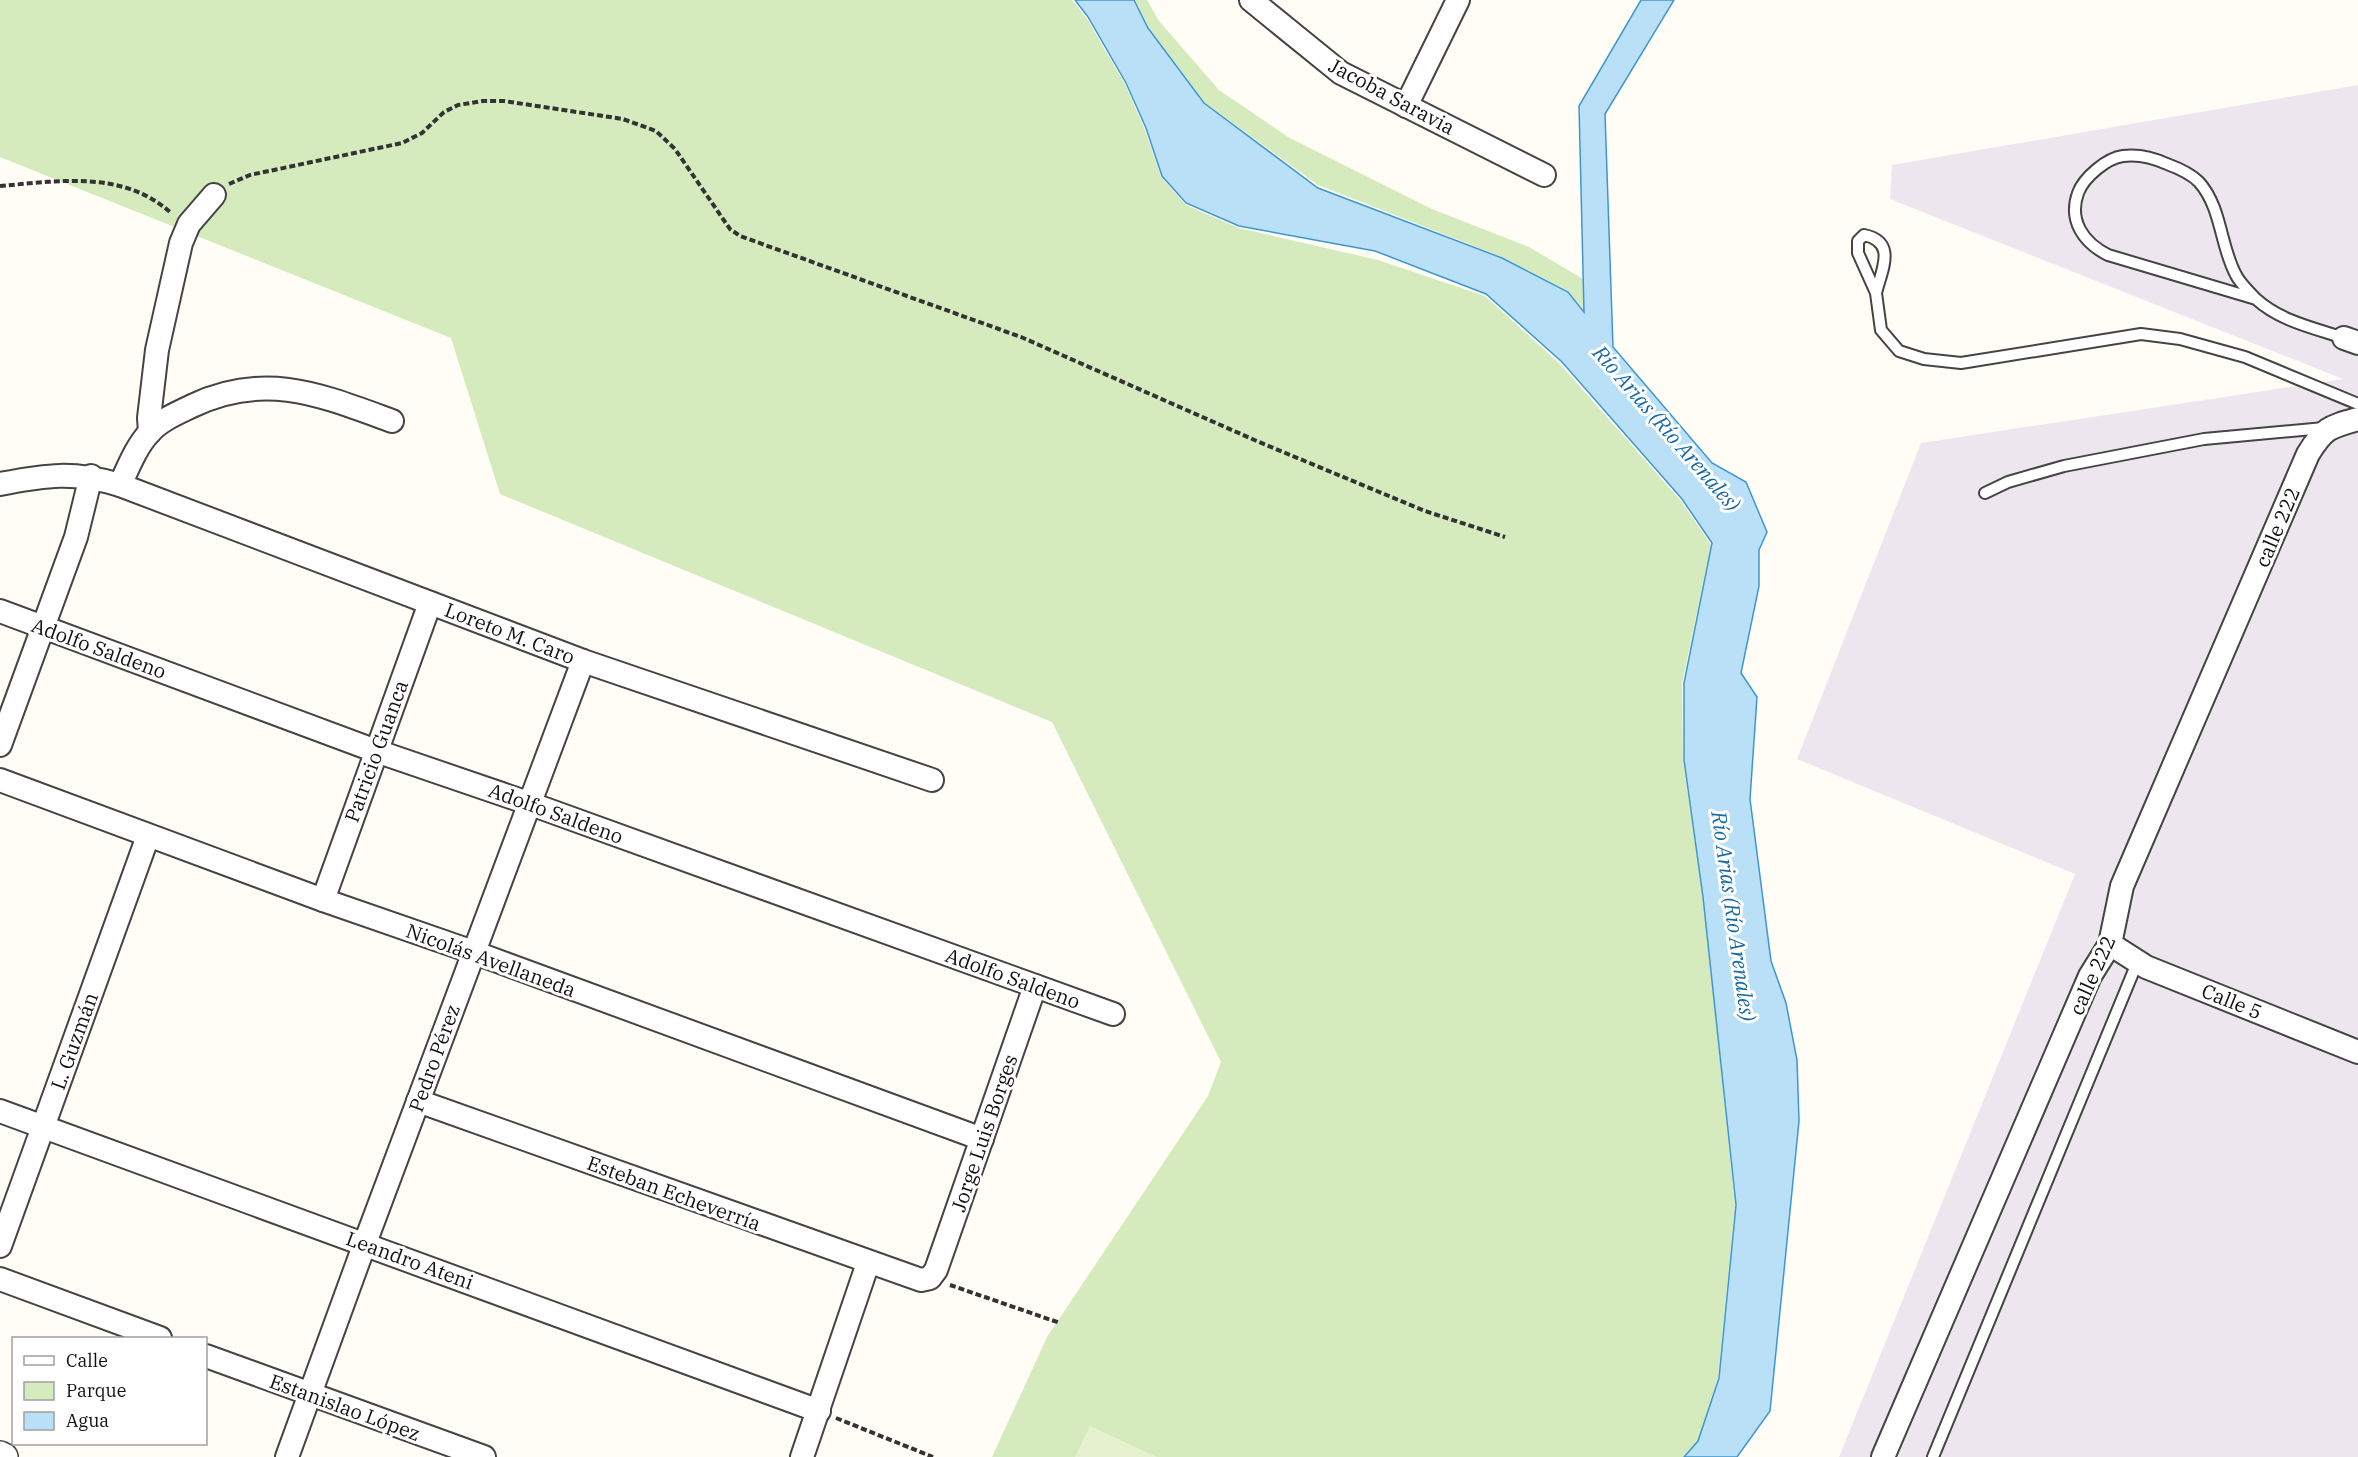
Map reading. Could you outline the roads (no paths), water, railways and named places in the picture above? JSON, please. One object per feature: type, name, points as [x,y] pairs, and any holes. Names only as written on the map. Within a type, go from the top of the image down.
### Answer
[{"type":"street","name":"Jacoba Saravia","points":[[1251,0],[1341,73],[1544,175]]},
{"type":"street","points":[[1406,106],[1458,0]]},
{"type":"street","points":[[150,432],[149,418],[161,327],[181,243],[187,229],[214,195]]},
{"type":"street","points":[[120,485],[137,450],[150,432],[173,415],[224,393],[245,389],[273,388],[300,392],[337,401],[392,421]]},
{"type":"street","points":[[2327,428],[2358,419]]},
{"type":"street","name":"calle 222","points":[[1883,1457],[2090,976],[2110,944],[2122,886],[2308,454],[2316,440],[2327,428]]},
{"type":"street","name":"Loreto M. Caro","points":[[0,484],[61,474],[91,476],[120,485],[583,661],[932,780]]},
{"type":"street","points":[[0,745],[76,537],[91,476]]},
{"type":"street","name":"Patricio Guanca","points":[[323,900],[430,603]]},
{"type":"street","name":"Adolfo Saldeno","points":[[0,611],[376,751],[531,804],[1113,1014]]},
{"type":"street","name":"Pedro Pérez","points":[[287,1457],[583,661]]},
{"type":"street","name":"Nicolás Avellaneda","points":[[0,780],[323,900],[473,952],[982,1138]]},
{"type":"street","name":"L. Guzmán","points":[[0,1246],[148,836]]},
{"type":"street","name":"Calle 5","points":[[2110,944],[2137,963],[2358,1052]]},
{"type":"street","name":"Jorge Luis Borges","points":[[930,1278],[936,1270],[1035,986]]},
{"type":"street","name":"Esteban Echeverría","points":[[418,1101],[868,1263],[921,1280],[930,1278]]},
{"type":"street","name":"Leandro Ateni","points":[[0,1111],[819,1411]]},
{"type":"street","points":[[802,1457],[868,1263]]},
{"type":"street","points":[[0,1279],[157,1337]]},
{"type":"street","name":"Estanislao López","points":[[207,1356],[484,1457]]},
{"type":"lane","points":[[2256,299],[2108,255],[2099,250],[2083,237],[2076,222],[2075,205],[2079,190],[2090,177],[2116,157],[2131,155],[2160,161],[2180,170],[2198,181],[2212,202],[2236,275],[2256,299],[2279,315],[2351,341]]},
{"type":"lane","points":[[1876,293],[1884,246],[1877,238],[1864,235],[1858,241],[1858,253],[1876,293],[1881,330],[1887,340],[1899,351],[1924,359],[1961,363],[2141,334],[2180,339],[2245,357],[2358,404]]},
{"type":"lane","points":[[1985,493],[2008,482],[2064,466],[2204,439],[2327,428]]},
{"type":"lane","points":[[1933,1457],[2137,963]]},
{"type":"water","name":"Río Arias (Río Arenales)","points":[[1075,0],[1134,0],[1148,28],[1204,103],[1318,188],[1502,258],[1568,292],[1584,312],[1579,106],[1641,0],[1674,0],[1605,114],[1613,347],[1712,463],[1746,482],[1767,532],[1759,550],[1759,586],[1741,673],[1757,697],[1750,799],[1771,961],[1786,1003],[1797,1060],[1799,1121],[1770,1411],[1737,1457],[1684,1457],[1698,1441],[1719,1378],[1736,1205],[1703,897],[1684,760],[1684,683],[1712,543],[1682,499],[1562,362],[1486,294],[1375,251],[1239,226],[1186,203],[1162,176],[1146,128],[1126,83],[1088,17]]}]
